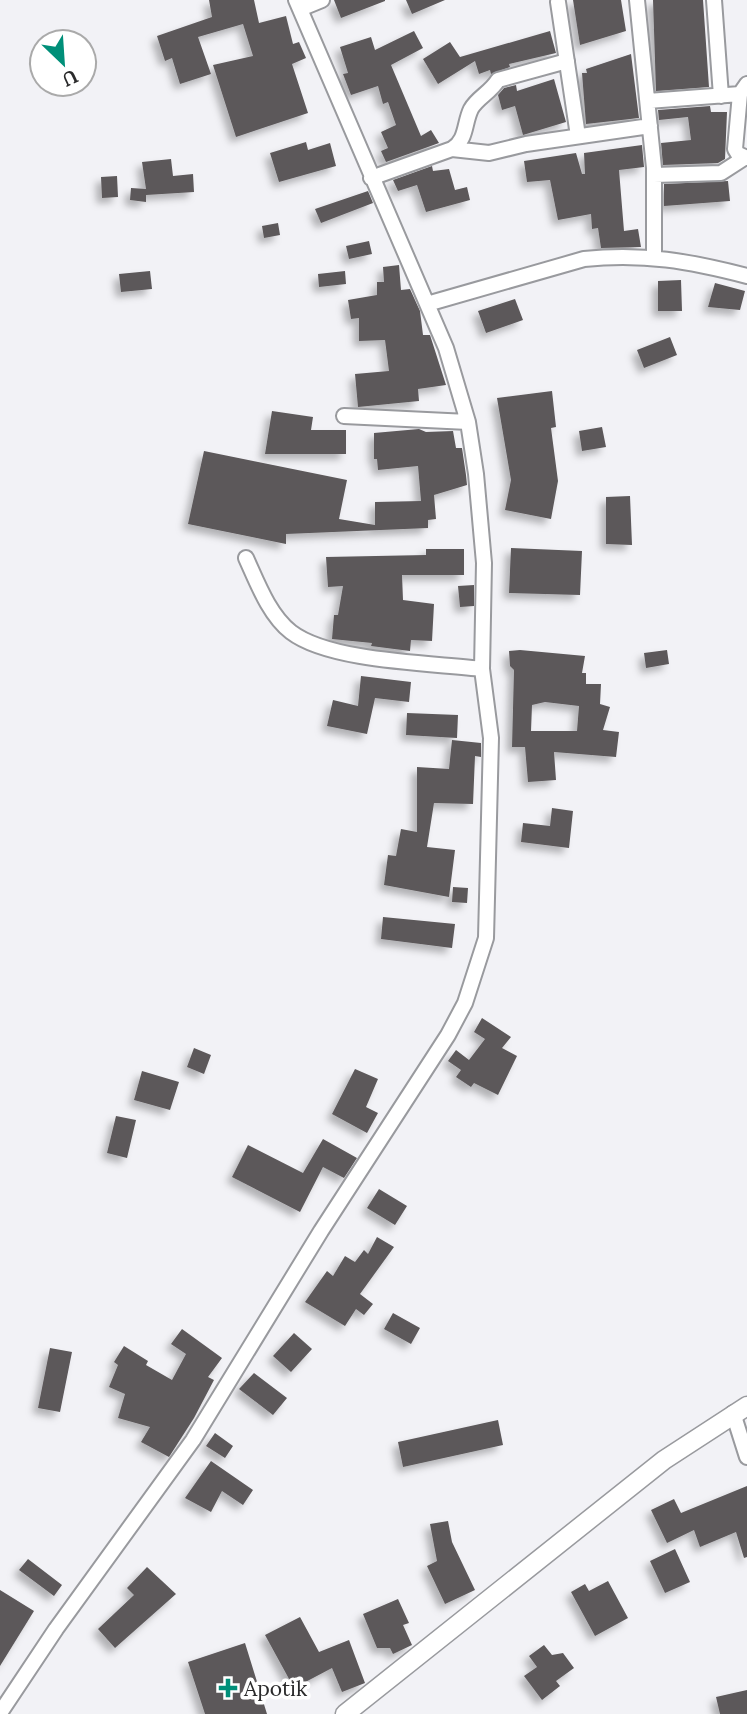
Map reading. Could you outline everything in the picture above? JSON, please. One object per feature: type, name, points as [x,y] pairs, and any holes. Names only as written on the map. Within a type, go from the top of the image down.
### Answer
[{"type":"street","points":[[0,1713],[56,1629],[192,1440],[321,1231],[449,1035],[465,1003],[486,938],[491,738],[482,669],[484,563],[468,422],[446,348],[298,5],[322,0]]},
{"type":"street","points":[[637,0],[654,175],[654,256]]},
{"type":"street","points":[[714,0],[721,96]]},
{"type":"street","points":[[558,2],[578,136]]},
{"type":"street","points":[[371,178],[460,144],[471,110],[489,94],[498,80],[567,61]]},
{"type":"street","points":[[648,101],[721,96],[743,89],[735,149],[745,158],[721,173],[654,175]]},
{"type":"street","points":[[452,149],[483,154],[650,126]]},
{"type":"street","points":[[427,304],[584,259],[654,256],[747,276]]},
{"type":"street","points":[[344,416],[468,422]]},
{"type":"street","points":[[246,558],[267,599],[291,632],[324,648],[365,656],[482,669]]},
{"type":"street","points":[[345,1714],[653,1468],[739,1420],[747,1457]]},
{"type":"building","points":[[209,0],[254,0],[259,23],[286,16],[293,44],[299,42],[306,58],[292,64],[308,113],[236,137],[213,65],[253,56],[243,24],[198,37],[211,74],[180,84],[172,58],[165,61],[157,36],[212,17]]},
{"type":"building","points":[[334,0],[385,0],[385,1],[341,18]]},
{"type":"building","points":[[406,0],[445,0],[412,14]]},
{"type":"building","points":[[573,0],[621,0],[626,31],[580,45]]},
{"type":"building","points":[[653,0],[703,0],[709,87],[656,91]]},
{"type":"building","points":[[414,31],[423,48],[391,65],[421,136],[431,130],[439,143],[386,162],[381,151],[388,148],[381,132],[396,125],[388,102],[383,104],[378,86],[351,95],[343,74],[348,73],[340,47],[371,37],[375,50]]},
{"type":"building","points":[[550,31],[556,53],[509,64],[510,67],[491,74],[490,70],[479,74],[475,61],[438,84],[423,59],[450,42],[460,57]]},
{"type":"building","points":[[631,54],[639,118],[586,124],[582,73],[587,73],[586,69]]},
{"type":"building","points":[[554,79],[566,122],[523,135],[515,106],[502,110],[498,95],[504,88],[516,85],[517,91]]},
{"type":"building","points":[[710,106],[711,112],[727,112],[725,159],[718,163],[663,165],[661,143],[691,140],[688,117],[659,120],[658,110]]},
{"type":"building","points":[[306,142],[308,150],[330,143],[336,166],[279,182],[270,153]]},
{"type":"building","points":[[642,145],[644,167],[619,170],[624,231],[638,229],[641,247],[601,248],[598,228],[592,229],[591,214],[558,220],[550,180],[527,182],[524,161],[576,153],[582,174],[585,174],[584,153]]},
{"type":"building","points":[[171,159],[173,176],[193,174],[194,192],[146,195],[146,202],[130,200],[131,188],[146,189],[142,162]]},
{"type":"building","points":[[432,166],[433,171],[449,169],[455,190],[467,187],[470,200],[426,212],[417,185],[398,191],[393,180]]},
{"type":"building","points":[[117,176],[118,197],[102,198],[101,177]]},
{"type":"building","points":[[728,181],[730,201],[664,206],[664,184]]},
{"type":"building","points":[[368,191],[373,203],[321,223],[315,209]]},
{"type":"building","points":[[278,223],[280,235],[264,238],[262,226]]},
{"type":"building","points":[[369,241],[372,254],[349,259],[346,246]]},
{"type":"building","points":[[399,265],[401,290],[410,289],[420,311],[423,335],[430,335],[446,385],[418,389],[419,401],[358,407],[355,374],[389,371],[385,340],[359,341],[359,318],[351,319],[348,300],[377,295],[377,282],[384,282],[383,267]]},
{"type":"building","points":[[150,271],[152,289],[121,292],[119,274]]},
{"type":"building","points":[[345,271],[346,284],[319,287],[318,274]]},
{"type":"building","points":[[681,280],[682,311],[658,311],[658,281]]},
{"type":"building","points":[[715,283],[745,291],[740,310],[708,307]]},
{"type":"building","points":[[515,299],[523,320],[486,333],[478,311]]},
{"type":"building","points":[[670,337],[677,355],[644,368],[637,350]]},
{"type":"building","points":[[552,391],[556,427],[551,428],[558,481],[551,519],[505,510],[511,480],[497,398]]},
{"type":"building","points":[[272,411],[313,417],[311,430],[346,430],[346,454],[265,454]]},
{"type":"building","points":[[602,427],[606,447],[582,451],[579,431]]},
{"type":"building","points":[[419,429],[426,432],[453,431],[456,448],[462,448],[467,485],[434,495],[436,519],[428,520],[428,528],[286,534],[286,544],[188,524],[204,451],[347,480],[339,519],[375,525],[375,502],[421,501],[418,466],[378,470],[377,459],[374,459],[374,433]]},
{"type":"building","points":[[630,496],[632,545],[606,544],[606,497]]},
{"type":"building","points":[[511,548],[582,551],[580,595],[509,593]]},
{"type":"building","points":[[426,549],[464,549],[464,575],[402,575],[403,600],[434,604],[432,641],[411,640],[410,651],[371,646],[372,643],[332,639],[334,615],[338,615],[343,586],[328,587],[326,557],[426,555]]},
{"type":"building","points":[[474,585],[474,606],[460,607],[458,586]]},
{"type":"building","points":[[667,650],[669,664],[646,668],[644,653]]},
{"type":"building","points":[[509,651],[585,656],[582,673],[586,673],[586,684],[601,684],[600,704],[610,707],[603,730],[619,732],[616,757],[554,752],[556,780],[528,782],[525,747],[512,747],[514,670],[510,666]],"holes":[[[545,702],[579,706],[577,731],[531,731],[532,705]]]},
{"type":"building","points":[[361,676],[411,682],[409,702],[375,698],[367,734],[327,726],[333,700],[358,706]]},
{"type":"building","points":[[407,713],[458,715],[457,738],[406,735]]},
{"type":"building","points":[[452,740],[481,743],[481,757],[475,756],[473,804],[434,803],[427,847],[455,850],[449,897],[384,885],[388,855],[396,856],[401,829],[417,832],[417,767],[449,769]]},
{"type":"building","points":[[552,808],[573,811],[569,848],[521,842],[523,823],[550,826]]},
{"type":"building","points":[[453,887],[468,888],[467,903],[452,902]]},
{"type":"building","points":[[383,917],[455,924],[452,948],[381,939]]},
{"type":"building","points":[[482,1018],[511,1037],[502,1048],[517,1056],[498,1095],[474,1083],[471,1087],[456,1077],[461,1070],[448,1061],[456,1050],[469,1060],[485,1039],[474,1032]]},
{"type":"building","points":[[194,1048],[211,1055],[204,1074],[187,1067]]},
{"type":"building","points":[[355,1069],[378,1079],[366,1107],[378,1113],[367,1133],[332,1114]]},
{"type":"building","points":[[142,1071],[179,1082],[170,1110],[134,1100]]},
{"type":"building","points":[[116,1116],[136,1120],[127,1158],[107,1153]]},
{"type":"building","points":[[323,1139],[357,1158],[344,1178],[323,1167],[300,1212],[232,1177],[248,1145],[303,1173]]},
{"type":"building","points":[[379,1189],[407,1206],[395,1225],[367,1208]]},
{"type":"building","points":[[377,1237],[394,1247],[360,1294],[373,1304],[364,1315],[356,1309],[345,1326],[305,1302],[327,1271],[333,1276],[345,1256],[355,1262],[364,1250],[368,1254]]},
{"type":"building","points":[[393,1313],[420,1328],[411,1344],[384,1329]]},
{"type":"building","points":[[182,1329],[222,1358],[208,1377],[214,1380],[194,1418],[169,1457],[141,1442],[150,1427],[118,1418],[125,1394],[109,1387],[118,1365],[114,1362],[124,1346],[148,1361],[146,1365],[172,1380],[186,1354],[171,1344]]},
{"type":"building","points":[[294,1333],[312,1349],[291,1372],[273,1356]]},
{"type":"building","points":[[50,1348],[72,1352],[60,1412],[38,1408]]},
{"type":"building","points":[[254,1373],[287,1398],[273,1415],[239,1389]]},
{"type":"building","points":[[498,1420],[503,1445],[403,1467],[398,1442]]},
{"type":"building","points":[[215,1433],[233,1446],[225,1458],[206,1446]]},
{"type":"building","points":[[211,1461],[253,1490],[243,1505],[222,1491],[211,1512],[185,1498]]},
{"type":"building","points":[[747,1486],[747,1557],[744,1558],[736,1532],[700,1547],[694,1530],[667,1543],[651,1510],[674,1499],[681,1513]]},
{"type":"building","points":[[448,1521],[452,1542],[475,1590],[445,1604],[427,1566],[437,1561],[430,1524]]},
{"type":"building","points":[[675,1549],[690,1582],[665,1593],[650,1561]]},
{"type":"building","points":[[28,1559],[62,1585],[54,1596],[19,1570]]},
{"type":"building","points":[[147,1567],[176,1594],[115,1648],[98,1629],[134,1595],[127,1588]]},
{"type":"building","points":[[608,1581],[628,1618],[595,1636],[571,1592],[585,1584],[589,1591]]},
{"type":"building","points":[[0,1590],[34,1611],[0,1666]]},
{"type":"building","points":[[398,1599],[409,1623],[403,1625],[412,1645],[393,1654],[390,1648],[377,1648],[363,1614]]},
{"type":"building","points":[[300,1617],[319,1652],[349,1640],[365,1683],[342,1692],[332,1668],[294,1688],[265,1635]]},
{"type":"building","name":"Apotik","points":[[245,1643],[267,1714],[205,1714],[188,1662]]},
{"type":"building","points":[[544,1645],[552,1655],[563,1653],[574,1668],[556,1681],[560,1686],[542,1700],[524,1676],[537,1667],[529,1656]]},
{"type":"building","points":[[747,1690],[747,1714],[720,1714],[716,1697]]},
{"type":"place","name":"Apotik","points":[[228,1688]]}]
